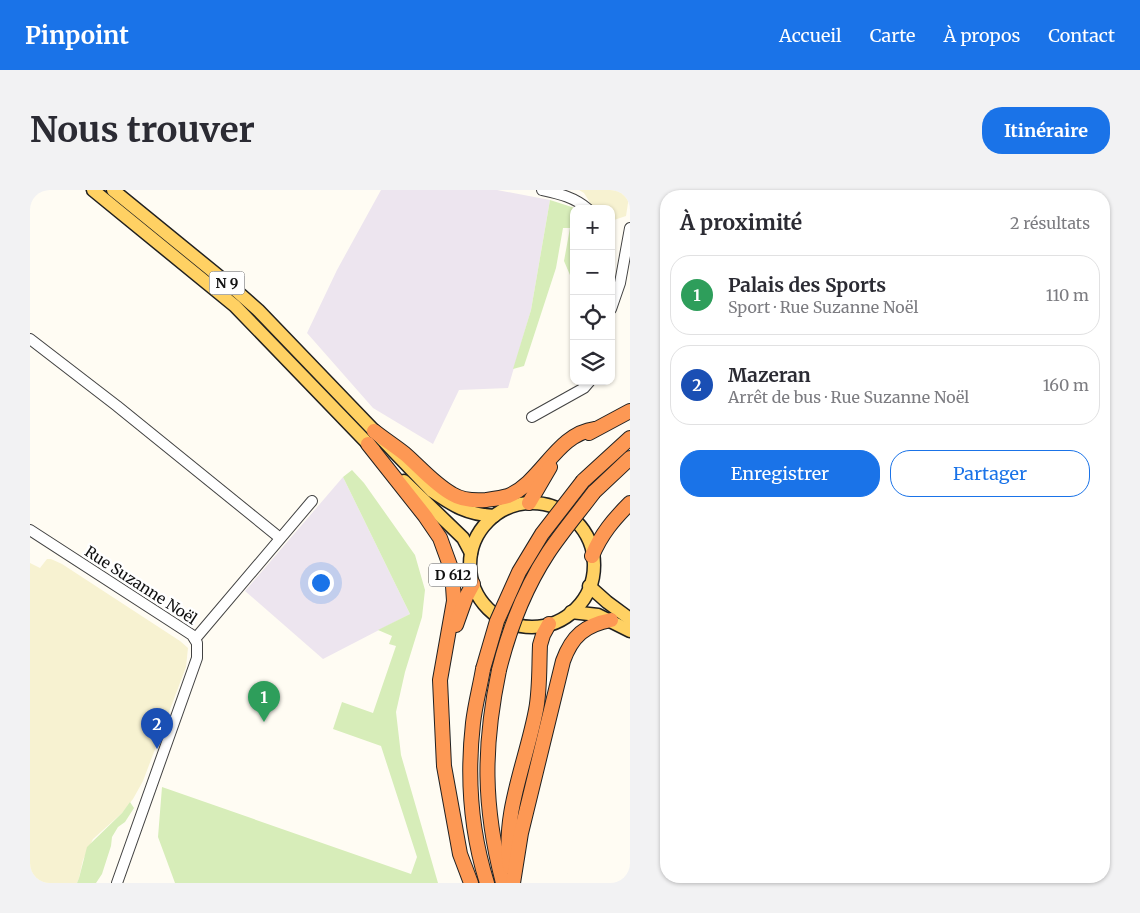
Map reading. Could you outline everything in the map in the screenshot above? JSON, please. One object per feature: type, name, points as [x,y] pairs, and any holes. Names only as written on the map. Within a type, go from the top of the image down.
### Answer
[{"type":"highway","points":[[529,504],[549,468],[568,449],[595,429],[630,411]]},
{"type":"highway","points":[[371,438],[404,454],[453,495],[468,500],[480,500],[494,499],[515,492],[555,452],[574,437],[586,430],[595,429]]},
{"type":"highway","name":"D 612","points":[[371,438],[440,538],[452,571],[454,601],[440,680],[444,766],[460,854],[471,883]]},
{"type":"highway","points":[[487,883],[475,831],[471,785],[473,722],[483,670],[497,621],[519,572],[542,534],[584,481],[630,438]]},
{"type":"highway","points":[[503,883],[491,830],[487,771],[491,708],[505,647],[515,619],[535,576],[552,548],[594,492],[630,458]]},
{"type":"highway","points":[[592,556],[598,541],[606,529],[630,503]]},
{"type":"highway","points":[[443,732],[445,679],[450,648],[456,625],[473,584]]},
{"type":"highway","points":[[513,883],[521,833],[562,661],[574,638],[581,631],[601,622],[611,620]]},
{"type":"highway","points":[[513,883],[508,856],[508,831],[536,710],[540,645],[549,624]]},
{"type":"main road","name":"N 9","points":[[93,190],[235,306],[371,438],[446,501],[466,512],[494,516]]},
{"type":"main road","name":"N 9","points":[[113,190],[252,304],[371,438],[424,501],[463,538],[471,554]]},
{"type":"main road","points":[[529,504],[551,507],[571,518],[584,534],[592,556],[593,570],[590,586],[582,600],[571,612],[549,624],[527,626],[505,620],[486,607],[473,584],[470,565],[471,554],[478,534],[494,516],[512,507],[529,504]]},
{"type":"main road","points":[[590,586],[607,602],[630,619]]},
{"type":"main road","points":[[571,612],[598,615],[630,631]]},
{"type":"street","points":[[542,190],[578,200],[584,205]]},
{"type":"street","points":[[615,297],[620,283],[630,228]]},
{"type":"street","points":[[30,339],[117,406],[280,538]]},
{"type":"street","points":[[532,417],[587,385]]},
{"type":"street","points":[[195,639],[312,501]]},
{"type":"street","name":"Rue Suzanne Noël","points":[[30,530],[192,635],[197,643],[197,658],[116,883]]},
{"type":"shaded area","points":[[381,190],[497,190],[550,200],[531,310],[508,388],[459,390],[433,444],[373,408],[307,333],[337,270]]},
{"type":"shaded area","points":[[579,190],[630,190],[626,216],[615,220],[615,205],[592,205],[584,193]]},
{"type":"shaded area","points":[[343,477],[410,614],[323,659],[245,591]]},
{"type":"shaded area","points":[[47,559],[62,564],[188,648],[186,667],[143,781],[133,799],[122,813],[93,839],[83,860],[77,883],[30,883],[30,563],[40,568]]},
{"type":"green space","points":[[550,200],[570,206],[570,228],[563,228],[556,268],[524,366],[513,369],[531,310]]},
{"type":"green space","points":[[570,228],[570,275],[564,261]]},
{"type":"green space","points":[[352,470],[364,483],[415,555],[425,590],[422,617],[405,672],[396,712],[401,755],[438,883],[175,883],[158,837],[162,787],[411,874],[417,857],[381,746],[333,729],[342,702],[373,713],[396,646],[389,644],[392,636],[378,630],[410,614],[343,477]]},
{"type":"green space","points":[[130,802],[134,808],[112,837],[102,874],[96,883],[77,883],[87,847],[122,813]]},
{"type":"place","name":"Palais des Sports","points":[[264,722]]},
{"type":"place","name":"Mazeran","points":[[157,749]]}]
